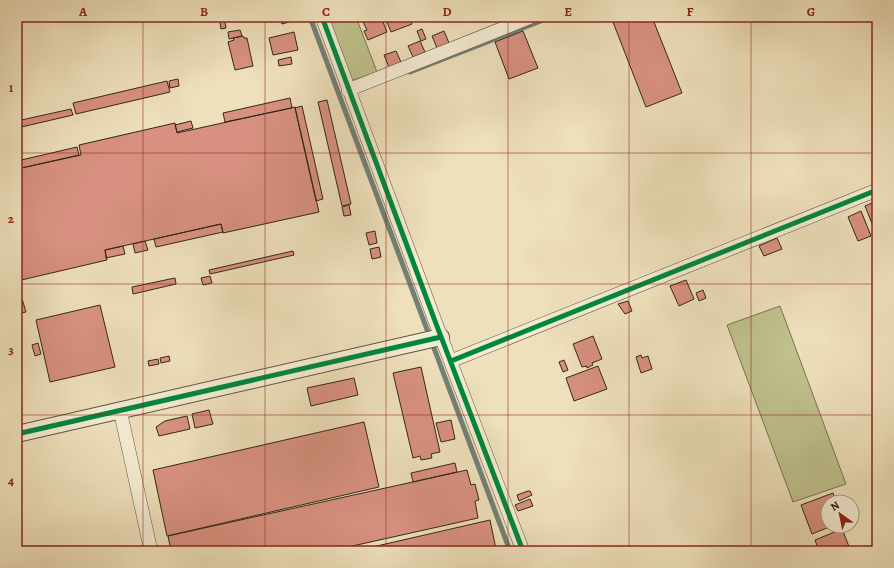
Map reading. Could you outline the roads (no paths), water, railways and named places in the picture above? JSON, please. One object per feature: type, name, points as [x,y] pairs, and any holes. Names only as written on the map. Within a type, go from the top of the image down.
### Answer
[{"type":"street","points":[[322,17],[434,338],[451,361],[523,551]]},
{"type":"street","points":[[348,90],[531,17]]},
{"type":"street","points":[[451,361],[877,190]]},
{"type":"street","points":[[17,434],[434,338]]},
{"type":"street","points":[[120,410],[151,551]]},
{"type":"waterway","points":[[310,17],[510,551]]},
{"type":"waterway","points":[[410,72],[551,17]]}]
